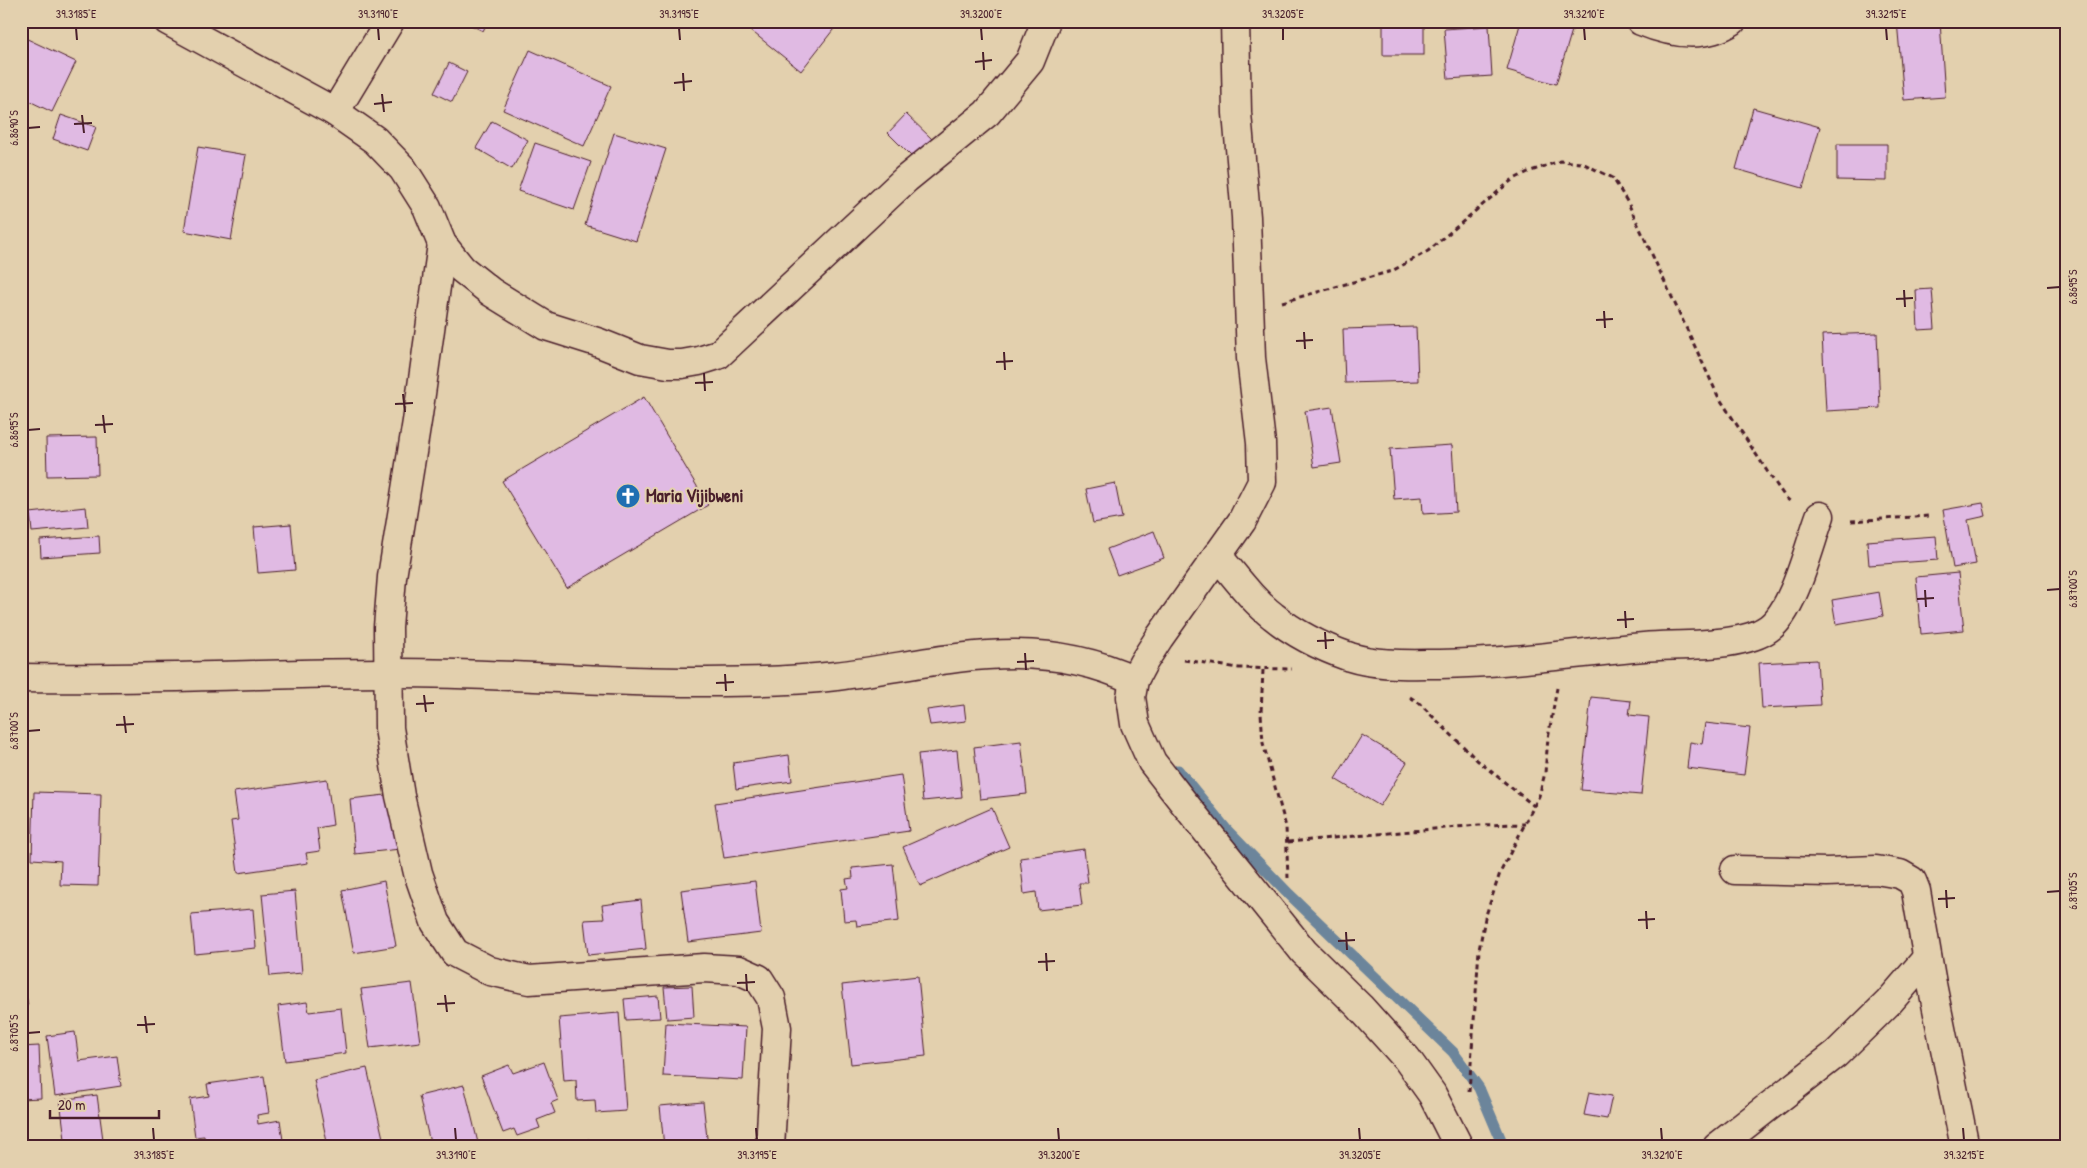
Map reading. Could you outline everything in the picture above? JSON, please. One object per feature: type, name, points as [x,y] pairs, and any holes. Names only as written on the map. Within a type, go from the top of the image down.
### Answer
[{"type":"street","points":[[168,21],[335,112],[375,140],[403,169],[426,207],[442,244],[462,269],[491,292],[546,326],[597,342],[640,359],[668,364],[682,364],[718,355],[906,179],[987,113],[1030,61],[1046,21]]},
{"type":"street","points":[[335,112],[390,21]]},
{"type":"street","points":[[1235,21],[1237,113],[1246,217],[1251,358],[1261,444],[1262,482],[1242,522],[1150,651],[1134,680],[1131,697],[1135,724],[1152,762],[1304,952],[1360,1007],[1406,1059],[1432,1094],[1459,1147]]},
{"type":"street","points":[[1641,21],[1668,29],[1706,33],[1719,29],[1732,21]]},
{"type":"street","points":[[442,244],[418,415],[392,577],[388,627],[389,728],[400,796],[418,873],[435,922],[455,953],[490,970],[529,980],[704,968],[739,970],[759,979],[771,998],[776,1028],[770,1147]]},
{"type":"street","points":[[1217,555],[1273,616],[1326,648],[1352,657],[1390,664],[1488,663],[1756,637],[1771,628],[1784,613],[1793,594],[1820,516]]},
{"type":"street","points":[[21,678],[118,679],[388,673],[706,682],[833,676],[969,655],[1024,654],[1072,658],[1108,668],[1134,680]]},
{"type":"street","points":[[1735,870],[1826,872],[1876,870],[1900,874],[1912,881],[1916,891],[1927,958],[1965,1147]]},
{"type":"street","points":[[1717,1147],[1836,1054],[1889,1002],[1927,958]]},
{"type":"path","points":[[1250,310],[1348,285],[1392,271],[1428,251],[1512,180],[1528,172],[1560,161],[1582,163],[1613,178],[1628,203],[1718,396],[1766,472],[1785,497],[1799,510],[1838,521],[1929,516]]},
{"type":"path","points":[[1150,651],[1191,662],[1263,670],[1298,668]]},
{"type":"path","points":[[1468,1094],[1478,950],[1485,918],[1500,873],[1539,796],[1545,773],[1554,697],[1565,656]]},
{"type":"path","points":[[1263,670],[1260,713],[1263,743],[1286,827],[1288,842],[1289,894],[1284,926]]},
{"type":"path","points":[[1406,694],[1419,703],[1477,760],[1534,806]]},
{"type":"path","points":[[1288,842],[1480,825],[1525,824]]},
{"type":"building","points":[[463,21],[488,21],[483,31]]},
{"type":"building","points":[[739,21],[840,21],[801,71]]},
{"type":"building","points":[[1383,21],[1424,21],[1424,55],[1383,55]]},
{"type":"building","points":[[1521,21],[1554,21],[1573,27],[1556,84],[1507,70]]},
{"type":"building","points":[[1897,21],[1940,21],[1945,97],[1904,100]]},
{"type":"building","points":[[1489,26],[1492,76],[1448,79],[1444,29]]},
{"type":"building","points":[[21,36],[76,62],[52,112],[21,97]]},
{"type":"building","points":[[530,50],[611,86],[584,146],[503,110]]},
{"type":"building","points":[[449,63],[467,72],[452,102],[434,93]]},
{"type":"building","points":[[1753,108],[1820,127],[1803,188],[1736,169]]},
{"type":"building","points":[[906,114],[932,139],[913,158],[888,133]]},
{"type":"building","points":[[61,115],[96,127],[87,151],[53,139]]},
{"type":"building","points":[[492,121],[528,140],[512,169],[476,148]]},
{"type":"building","points":[[614,133],[666,149],[636,241],[585,225]]},
{"type":"building","points":[[535,143],[591,162],[574,210],[518,191]]},
{"type":"building","points":[[1837,144],[1887,144],[1887,181],[1837,180]]},
{"type":"building","points":[[198,147],[246,155],[231,240],[184,231]]},
{"type":"building","points":[[1932,289],[1935,329],[1918,330],[1916,290]]},
{"type":"building","points":[[1416,327],[1418,381],[1345,383],[1343,329]]},
{"type":"building","points":[[1877,333],[1880,408],[1826,411],[1822,335]]},
{"type":"building","points":[[644,397],[708,505],[567,588],[502,481]]},
{"type":"building","points":[[1332,407],[1341,463],[1314,467],[1305,411]]},
{"type":"building","points":[[97,437],[98,475],[47,476],[46,438]]},
{"type":"building","points":[[1452,445],[1456,512],[1423,514],[1422,497],[1394,499],[1390,449]]},
{"type":"building","points":[[1115,483],[1122,518],[1093,523],[1086,489]]},
{"type":"building","points":[[1983,503],[1986,516],[1968,520],[1976,564],[1953,568],[1943,510]]},
{"type":"building","points":[[86,507],[88,527],[32,532],[30,513]]},
{"type":"building","points":[[291,524],[295,570],[258,573],[254,527]]},
{"type":"building","points":[[1154,531],[1164,558],[1117,575],[1107,549]]},
{"type":"building","points":[[99,536],[100,553],[41,557],[40,540]]},
{"type":"building","points":[[1936,536],[1938,560],[1869,565],[1867,541]]},
{"type":"building","points":[[1958,573],[1964,630],[1921,634],[1916,577]]},
{"type":"building","points":[[1879,592],[1883,616],[1836,624],[1832,600]]},
{"type":"building","points":[[1817,660],[1820,705],[1762,708],[1759,663]]},
{"type":"building","points":[[1591,697],[1631,701],[1629,715],[1649,717],[1641,795],[1581,790]]},
{"type":"building","points":[[964,705],[966,721],[930,725],[927,710]]},
{"type":"building","points":[[1705,723],[1750,728],[1744,775],[1687,768],[1690,742],[1702,744]]},
{"type":"building","points":[[1362,735],[1407,762],[1380,806],[1335,779]]},
{"type":"building","points":[[1021,741],[1027,794],[980,799],[974,747]]},
{"type":"building","points":[[957,750],[962,797],[923,801],[918,754]]},
{"type":"building","points":[[789,755],[792,781],[736,789],[733,763]]},
{"type":"building","points":[[901,775],[909,831],[724,858],[715,803]]},
{"type":"building","points":[[327,779],[333,825],[317,828],[320,851],[306,853],[308,863],[238,873],[231,821],[238,820],[234,792]]},
{"type":"building","points":[[34,792],[101,794],[98,886],[60,885],[61,861],[32,859]]},
{"type":"building","points":[[394,794],[400,849],[355,854],[350,799]]},
{"type":"building","points":[[992,808],[1009,847],[920,886],[903,847]]},
{"type":"building","points":[[1084,849],[1088,883],[1079,883],[1082,905],[1038,910],[1036,892],[1024,894],[1020,858]]},
{"type":"building","points":[[893,864],[899,921],[857,926],[856,920],[844,921],[841,889],[848,888],[846,879],[853,878],[852,868]]},
{"type":"building","points":[[384,881],[396,946],[354,953],[342,890]]},
{"type":"building","points":[[755,881],[761,933],[688,942],[681,890]]},
{"type":"building","points":[[295,891],[302,973],[270,976],[262,894]]},
{"type":"building","points":[[641,900],[646,949],[588,955],[584,920],[604,919],[602,905]]},
{"type":"building","points":[[253,909],[256,948],[195,954],[191,914]]},
{"type":"building","points":[[21,972],[28,1005],[21,1006]]},
{"type":"building","points":[[918,976],[926,1056],[851,1064],[842,985]]},
{"type":"building","points":[[412,983],[420,1042],[370,1048],[361,989]]},
{"type":"building","points":[[692,986],[694,1017],[667,1019],[664,987]]},
{"type":"building","points":[[658,996],[660,1018],[626,1020],[624,999]]},
{"type":"building","points":[[307,1002],[309,1012],[341,1008],[346,1053],[285,1061],[278,1006]]},
{"type":"building","points":[[619,1013],[626,1111],[596,1113],[595,1100],[577,1101],[576,1080],[564,1081],[559,1018]]},
{"type":"building","points":[[666,1023],[746,1027],[743,1080],[663,1076]]},
{"type":"building","points":[[75,1032],[79,1061],[117,1056],[121,1086],[55,1096],[47,1036]]},
{"type":"building","points":[[39,1046],[41,1098],[21,1099],[21,1047]]},
{"type":"building","points":[[544,1062],[558,1100],[551,1103],[555,1113],[537,1120],[540,1128],[517,1136],[514,1129],[503,1133],[481,1076],[509,1065],[513,1073]]},
{"type":"building","points":[[367,1068],[385,1147],[328,1147],[314,1080]]},
{"type":"building","points":[[264,1076],[269,1113],[257,1115],[258,1124],[280,1120],[284,1147],[205,1147],[204,1136],[195,1137],[190,1099],[209,1096],[207,1084]]},
{"type":"building","points":[[464,1085],[479,1147],[431,1147],[419,1096]]},
{"type":"building","points":[[1589,1092],[1612,1096],[1607,1119],[1584,1115]]},
{"type":"building","points":[[97,1095],[104,1147],[66,1147],[60,1100]]},
{"type":"building","points":[[703,1102],[708,1147],[664,1147],[660,1106]]},
{"type":"building","points":[[589,1139],[592,1147],[565,1147]]},
{"type":"waterway","points":[[1178,770],[1226,829],[1289,894],[1453,1052],[1479,1088],[1504,1147]]},
{"type":"place","name":"Maria Vijibweni","points":[[628,496]]}]
